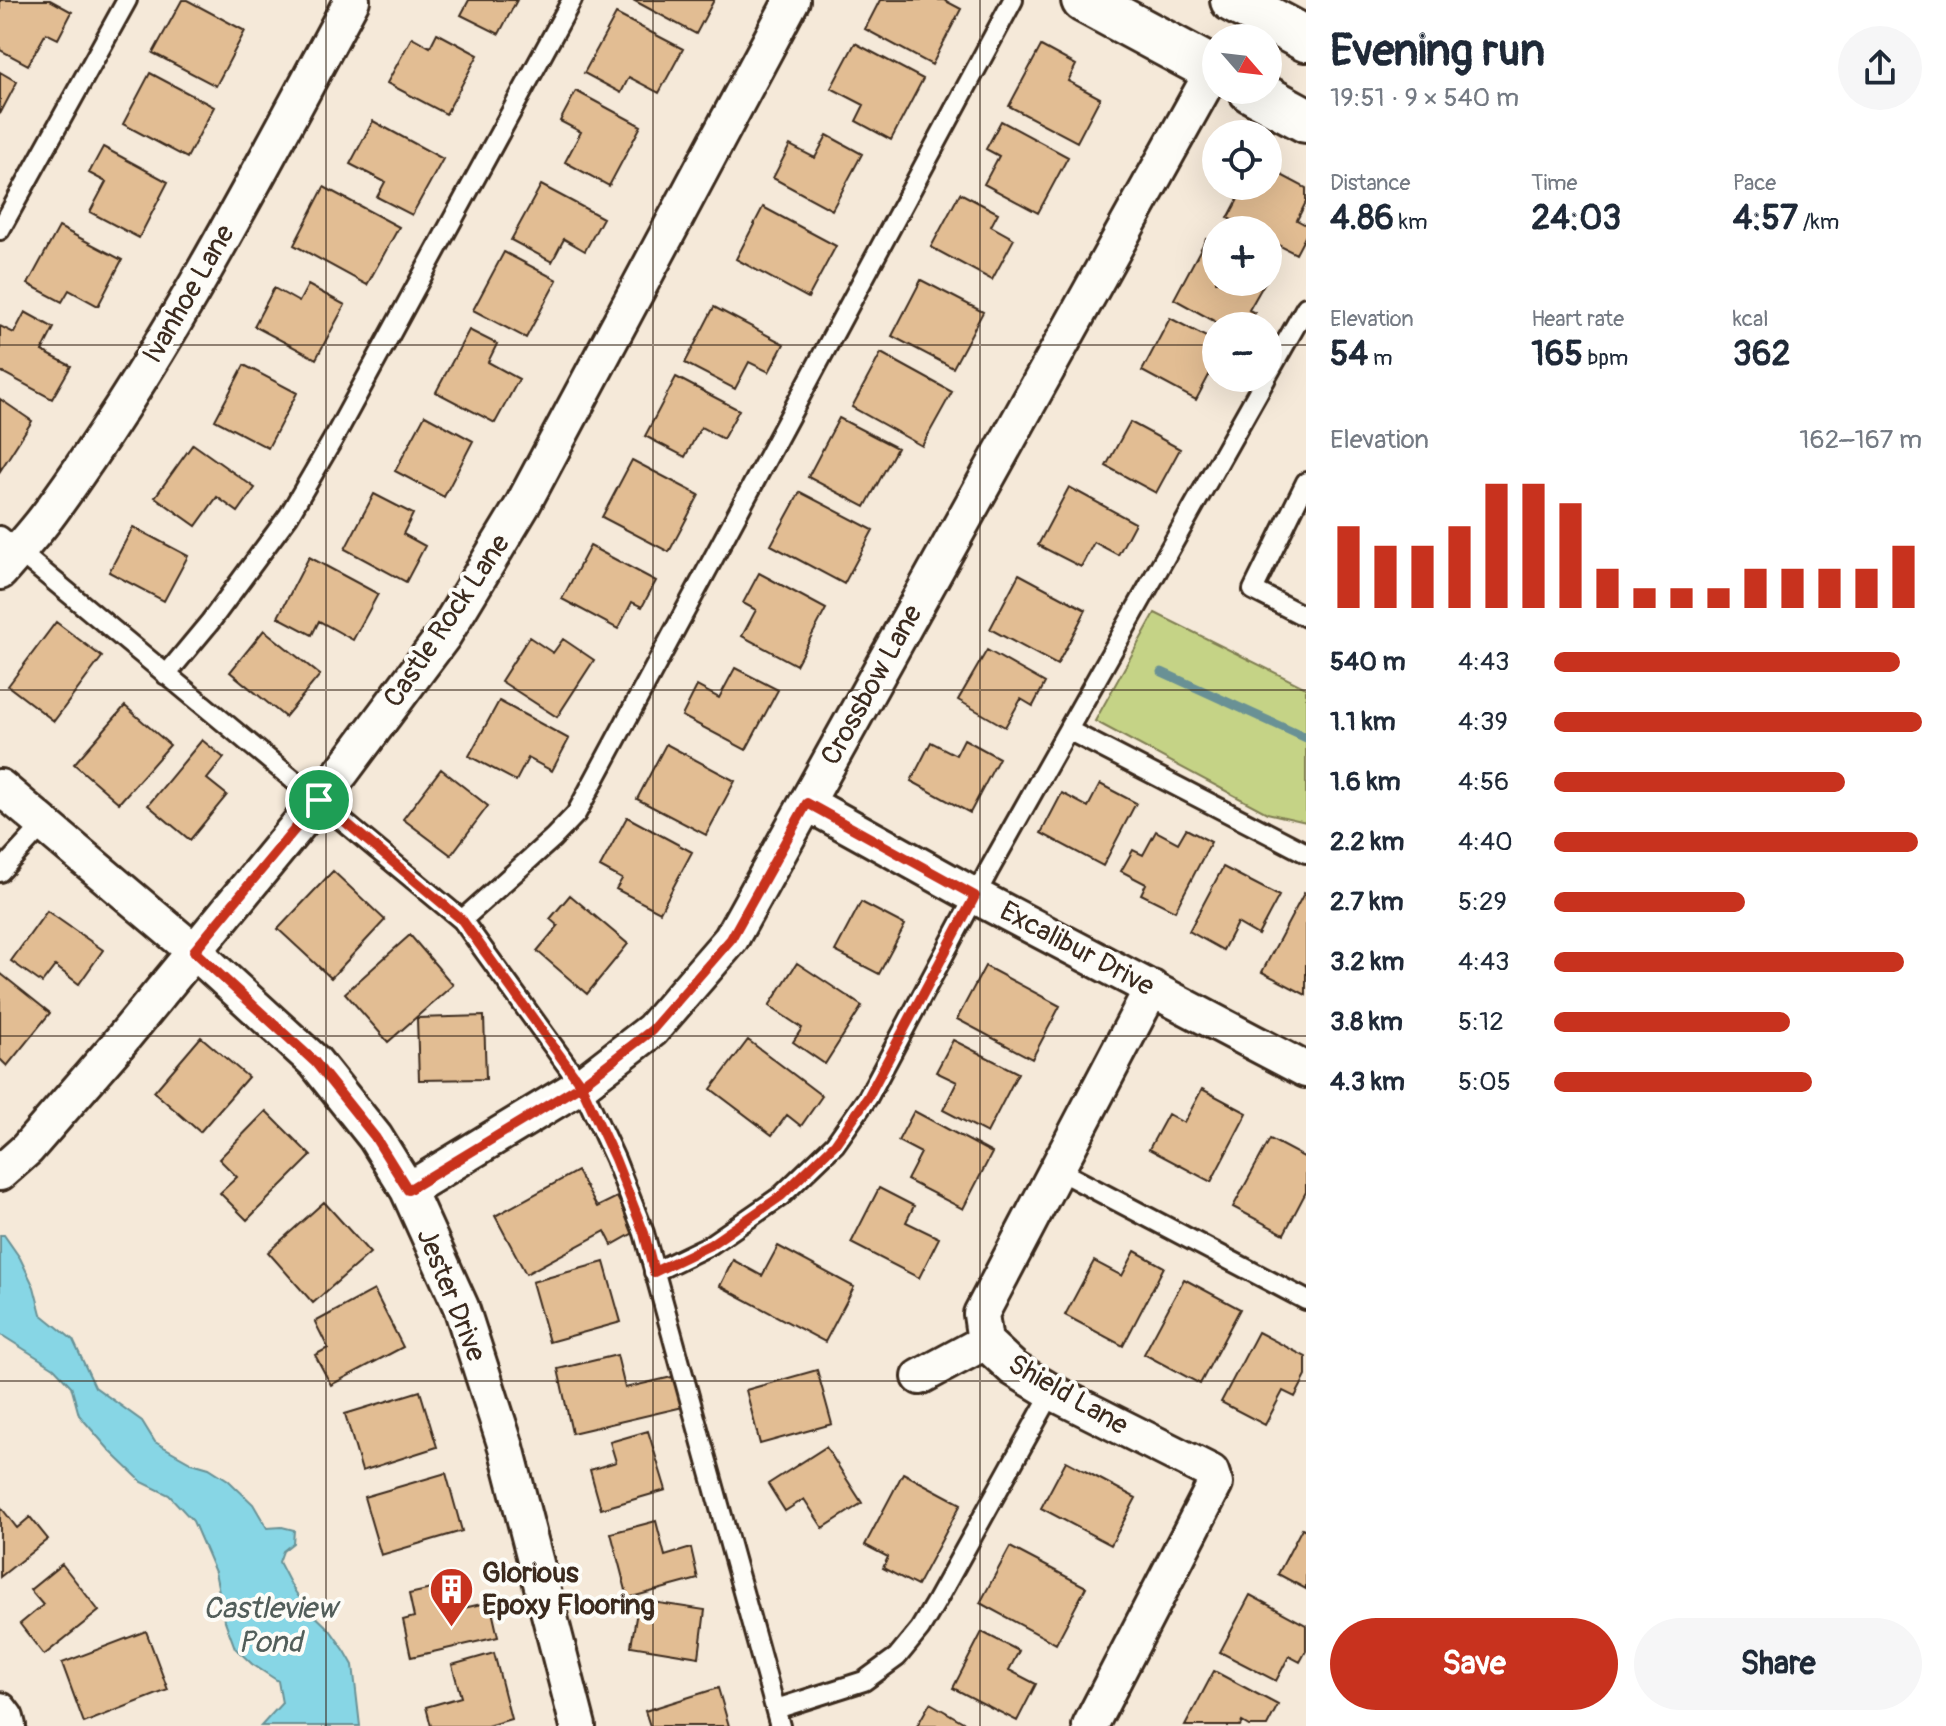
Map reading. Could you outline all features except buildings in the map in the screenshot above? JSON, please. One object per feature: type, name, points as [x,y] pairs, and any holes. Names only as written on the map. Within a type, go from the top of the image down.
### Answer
[{"type":"main road","points":[[1084,0],[1202,63]]},
{"type":"main road","points":[[1233,0],[1306,39]]},
{"type":"main road","points":[[1277,104],[1306,120]]},
{"type":"street","name":"Ivanhoe Lane","points":[[6,553],[53,509],[127,400],[190,296],[352,0]]},
{"type":"street","name":"Castle Rock Lane","points":[[0,1173],[27,1149],[95,1071],[319,800],[444,635],[522,506],[792,0]]},
{"type":"street","name":"Crossbow Lane","points":[[408,1190],[581,1085],[652,1030],[731,939],[1202,93]]},
{"type":"street","name":"Jester Drive","points":[[0,787],[194,951],[315,1062],[375,1137],[408,1190],[461,1307],[506,1447],[578,1726]]},
{"type":"street","name":"Excalibur Drive","points":[[807,803],[975,896],[1306,1070]]},
{"type":"street","name":"Shield Lane","points":[[1090,1726],[1215,1484],[1211,1472],[1052,1392],[1014,1369],[985,1342],[981,1314],[1152,988]]},
{"type":"street","points":[[920,1377],[985,1342]]},
{"type":"street","points":[[0,1710],[8,1726]]},
{"type":"lane","points":[[0,230],[127,0]]},
{"type":"lane","points":[[166,675],[210,622],[289,515],[572,0]]},
{"type":"lane","points":[[462,920],[576,814],[1013,0]]},
{"type":"lane","points":[[1282,349],[1306,307]]},
{"type":"lane","points":[[654,1272],[710,1245],[781,1196],[835,1144],[868,1097],[975,896],[1258,392]]},
{"type":"lane","points":[[1306,482],[1253,590],[1306,617]]},
{"type":"lane","points":[[6,553],[166,675],[462,920],[581,1085],[644,1233],[778,1718],[864,1681],[897,1657],[920,1629],[937,1600],[1052,1392]]},
{"type":"lane","points":[[1068,730],[1306,853]]},
{"type":"lane","points":[[0,872],[44,824]]},
{"type":"lane","points":[[1056,1169],[1306,1300]]},
{"type":"green space","points":[[1155,613],[1306,688],[1306,822],[1267,813],[1095,721]]},
{"type":"water","name":"Castleview Pond","points":[[0,1235],[4,1235],[20,1258],[34,1287],[41,1314],[73,1340],[95,1387],[142,1421],[155,1442],[228,1480],[253,1504],[267,1528],[294,1530],[293,1543],[283,1551],[279,1562],[306,1607],[330,1630],[353,1665],[360,1726],[261,1726],[282,1703],[278,1681],[235,1648],[225,1621],[215,1572],[193,1521],[169,1495],[142,1482],[111,1452],[79,1415],[71,1386],[54,1368],[0,1334]]},
{"type":"waterway","points":[[1162,672],[1306,738]]},
{"type":"place","name":"Glorious Epoxy Flooring","points":[[451,1628]]},
{"type":"route","points":[[319,800],[194,951],[315,1062],[375,1137],[408,1190],[581,1085],[652,1030],[731,939],[807,803],[975,896],[901,1039],[868,1097],[835,1144],[781,1196],[710,1245],[654,1272],[644,1233],[581,1085],[462,920],[319,800]]}]
